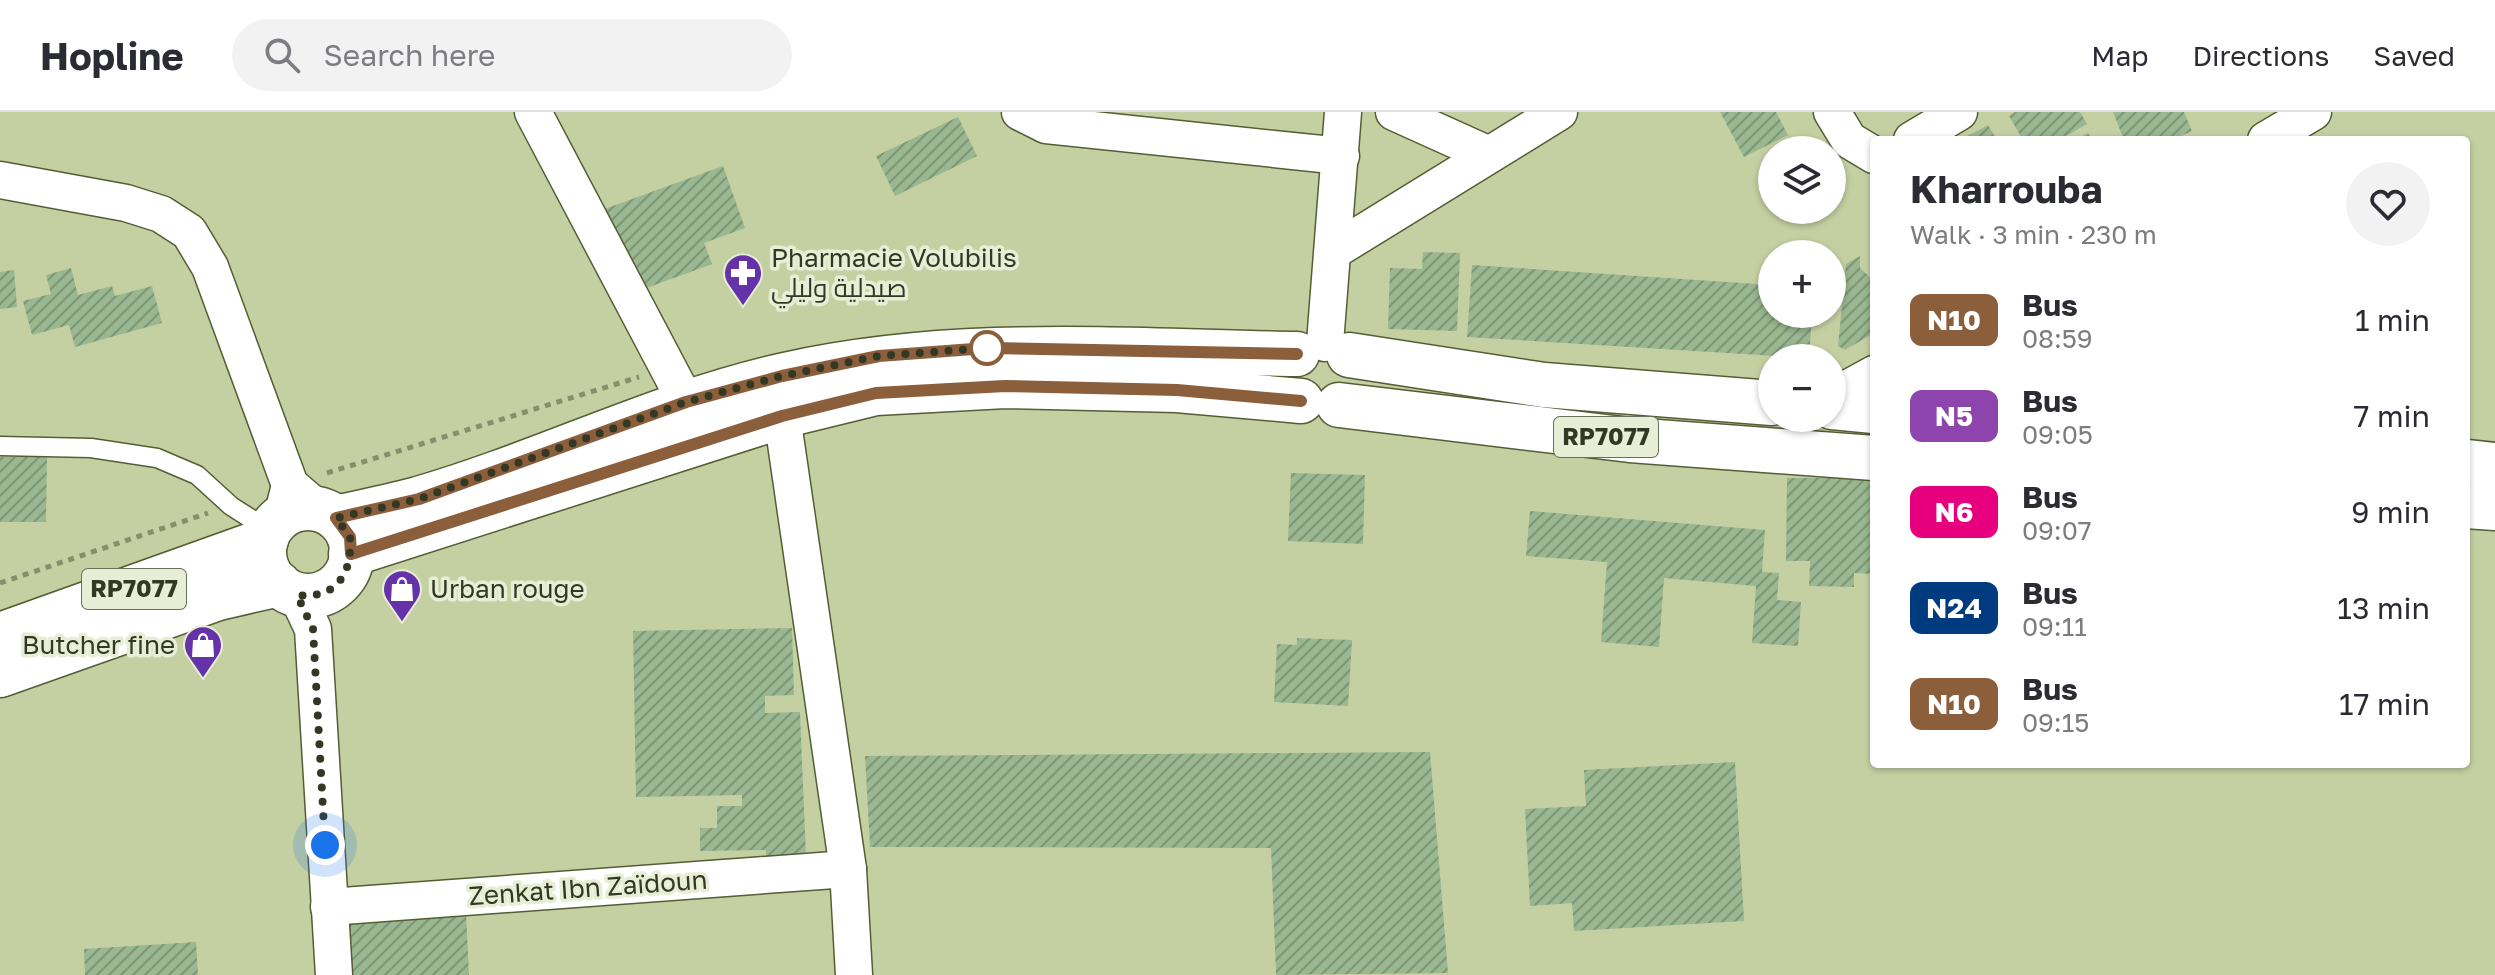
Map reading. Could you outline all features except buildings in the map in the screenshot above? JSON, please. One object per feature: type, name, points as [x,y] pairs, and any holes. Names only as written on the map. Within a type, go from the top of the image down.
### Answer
[{"type":"main road","name":"RP7077","points":[[302,522],[419,499],[677,385],[796,373],[879,356],[938,351],[987,348],[1324,351],[1544,385],[1758,402]]},
{"type":"main road","points":[[1324,351],[1356,373],[1355,382],[1320,403],[1294,393],[1289,373],[1324,351]]},
{"type":"main road","name":"RP7077","points":[[0,635],[302,522],[876,393],[946,388],[1177,390],[1320,403],[1630,440],[1870,458]]},
{"type":"main road","points":[[1846,408],[1870,411]]},
{"type":"main road","points":[[2470,462],[2495,465]]},
{"type":"main road","points":[[2470,506],[2495,508]]},
{"type":"main road","name":"RP7077","points":[[0,675],[218,598],[288,589],[309,596],[331,590],[348,573],[302,522]]},
{"type":"main road","points":[[288,589],[266,565],[302,522]]},
{"type":"street","points":[[533,112],[677,385]]},
{"type":"street","points":[[1020,112],[1046,125],[1341,156]]},
{"type":"street","points":[[1324,351],[1335,250],[1343,112]]},
{"type":"street","points":[[1394,112],[1487,154]]},
{"type":"street","points":[[1335,250],[1559,112]]},
{"type":"street","points":[[1832,112],[1849,140],[1870,153]]},
{"type":"street","points":[[1919,136],[1959,112]]},
{"type":"street","points":[[2273,136],[2313,112]]},
{"type":"street","points":[[0,180],[126,203],[161,214],[189,232],[210,267],[302,522]]},
{"type":"street","points":[[1846,389],[1870,376]]},
{"type":"street","points":[[782,416],[848,869],[854,975]]},
{"type":"street","points":[[288,589],[313,629],[334,975]]},
{"type":"street","name":"Zenkat Ibn Zaïdoun","points":[[329,907],[848,869]]},
{"type":"lane","points":[[0,446],[91,448],[157,458],[197,475],[231,506],[302,522]]},
{"type":"path","points":[[302,522],[677,385]]},
{"type":"path","points":[[0,583],[231,506]]},
{"type":"bus line","name":"N10","points":[[1297,354],[987,348],[879,356],[782,376],[686,402],[419,499],[336,518],[350,537],[351,554],[433,525],[782,416],[876,393],[1005,386],[1177,390],[1301,401]]},
{"type":"place","name":"Pharmacie Volubilis صيدلية وليلي","points":[[743,307]]},
{"type":"place","name":"Urban rouge","points":[[402,623]]},
{"type":"place","name":"Butcher fine","points":[[203,679]]},
{"type":"route","points":[[325,845],[313,629],[297,595],[321,595],[341,583],[348,573],[350,537],[336,518],[419,499],[686,402],[782,376],[879,356],[987,348]]}]
